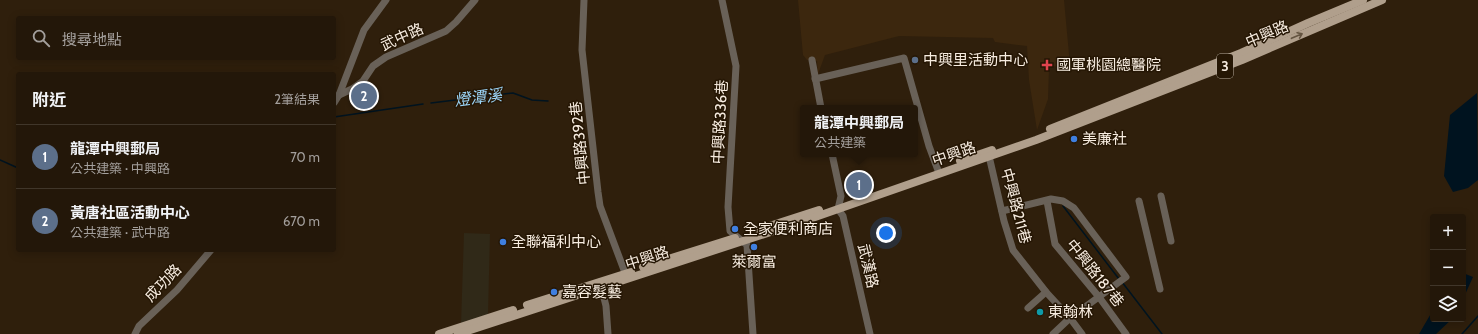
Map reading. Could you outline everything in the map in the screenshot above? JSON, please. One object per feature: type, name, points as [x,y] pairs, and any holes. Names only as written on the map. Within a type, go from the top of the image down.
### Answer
[{"type":"main road","name":"中興路","points":[[439,334],[626,276],[838,206],[938,171],[1100,110],[1241,53],[1363,0]]},
{"type":"main road","name":"中興路","points":[[938,171],[989,156],[1107,113],[1242,60],[1382,0]]},
{"type":"main road","name":"中興路","points":[[458,334],[601,284]]},
{"type":"street","points":[[336,100],[364,30],[386,0]]},
{"type":"street","name":"武中路","points":[[339,95],[352,89],[363,81],[373,66],[386,57],[446,31],[475,0]]},
{"type":"street","name":"中興路392巷","points":[[584,0],[582,50],[600,206],[626,276]]},
{"type":"street","name":"中興路336巷","points":[[722,0],[736,66],[728,207],[730,231],[740,238]]},
{"type":"street","points":[[815,79],[904,58],[917,105]]},
{"type":"street","points":[[812,60],[820,105]]},
{"type":"street","points":[[918,107],[938,171]]},
{"type":"street","name":"中興路211巷","points":[[989,156],[1013,250],[1082,334]]},
{"type":"street","name":"武漢路","points":[[833,157],[841,196],[838,206],[842,216],[870,334]]},
{"type":"street","points":[[1161,196],[1171,241]]},
{"type":"street","points":[[1002,211],[1056,199],[1063,201],[1074,208],[1123,280],[1070,318],[1054,334]]},
{"type":"street","name":"中興路187巷","points":[[1047,201],[1055,244],[1099,297],[1126,334]]},
{"type":"street","points":[[1138,201],[1160,289]]},
{"type":"street","points":[[740,238],[747,245],[753,334]]},
{"type":"street","name":"成功路","points":[[135,334],[139,326],[177,290],[209,252]]},
{"type":"street","points":[[601,284],[608,334]]},
{"type":"street","points":[[1028,308],[1046,292]]},
{"type":"shaded area","name":"國軍桃園總醫院","points":[[798,0],[1064,0],[1070,65],[1049,67],[1048,99],[1037,130],[1029,80],[1027,46],[995,42],[993,38],[899,36],[825,55],[818,74],[817,61],[807,60],[803,55]]},
{"type":"shaded area","points":[[464,233],[490,234],[488,315],[461,324]]},
{"type":"water","points":[[1477,93],[1478,180],[1468,188],[1453,192],[1444,176],[1450,115]]},
{"type":"water","points":[[1466,274],[1473,277],[1466,292]]},
{"type":"water","points":[[1430,315],[1430,322],[1449,322],[1436,334],[1419,334]]},
{"type":"waterway","name":"燈潭溪","points":[[431,103],[513,93],[532,100],[548,101]]},
{"type":"waterway","name":"燈潭溪","points":[[336,117],[423,104]]},
{"type":"waterway","name":"燈潭溪","points":[[0,160],[16,167]]},
{"type":"waterway","points":[[1063,206],[1119,279]]},
{"type":"waterway","points":[[1122,282],[1162,334]]},
{"type":"waterway","points":[[1462,334],[1478,316]]},
{"type":"place","name":"中興里活動中心","points":[[915,60]]},
{"type":"place","name":"國軍桃園總醫院","points":[[1047,65]]},
{"type":"place","name":"黃唐社區活動中心","points":[[364,96]]},
{"type":"place","name":"美廉社","points":[[1074,139]]},
{"type":"place","name":"龍潭中興郵局","points":[[859,185]]},
{"type":"place","name":"全家便利商店","points":[[735,229]]},
{"type":"place","name":"全聯福利中心","points":[[503,242]]},
{"type":"place","name":"萊爾富","points":[[754,247]]},
{"type":"place","name":"嘉容髮藝","points":[[554,292]]},
{"type":"place","name":"東翰林","points":[[1040,312]]}]
